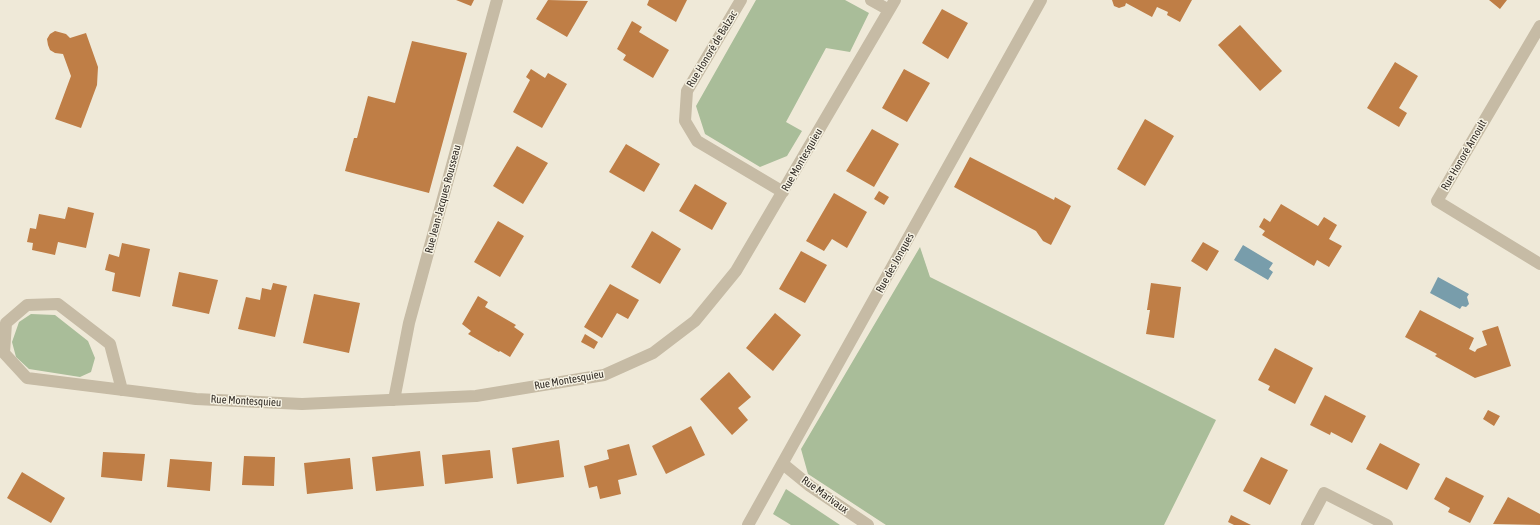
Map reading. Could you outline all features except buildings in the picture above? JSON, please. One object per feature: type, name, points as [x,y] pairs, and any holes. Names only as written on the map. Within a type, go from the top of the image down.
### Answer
[{"type":"street","name":"Rue Jean-Jacques Rousseau","points":[[394,400],[409,324],[497,0]]},
{"type":"street","name":"Rue Honoré de Balzac","points":[[742,0],[686,91],[685,121],[697,141],[783,192]]},
{"type":"street","points":[[871,0],[892,5]]},
{"type":"street","name":"Rue des Jonques","points":[[748,525],[1041,0]]},
{"type":"street","name":"Rue Montesquieu","points":[[122,390],[110,344],[58,304],[27,305],[6,323],[4,353],[26,378],[122,390],[196,399],[302,404],[476,396],[604,375],[653,353],[694,321],[736,272],[892,5]]},
{"type":"street","name":"Rue Honoré Arnoult","points":[[1540,26],[1437,201],[1540,264]]},
{"type":"street","name":"Rue Marivaux","points":[[783,464],[810,486],[868,525]]},
{"type":"street","points":[[1307,525],[1324,493],[1387,525]]},
{"type":"green space","points":[[756,0],[845,0],[869,13],[850,52],[826,48],[786,122],[802,131],[787,156],[760,167],[705,134],[696,106]]},
{"type":"green space","points":[[920,247],[930,277],[1216,420],[1164,525],[886,525],[808,474],[801,449]]},
{"type":"green space","points":[[31,314],[55,315],[88,341],[95,358],[91,372],[80,377],[29,369],[16,357],[12,342],[19,322]]},
{"type":"green space","points":[[786,489],[840,525],[791,525],[773,514]]},
{"type":"water","points":[[1243,245],[1273,263],[1269,269],[1273,272],[1268,280],[1234,260]]},
{"type":"water","points":[[1438,277],[1469,294],[1467,297],[1469,304],[1466,307],[1462,306],[1460,309],[1430,293]]}]
